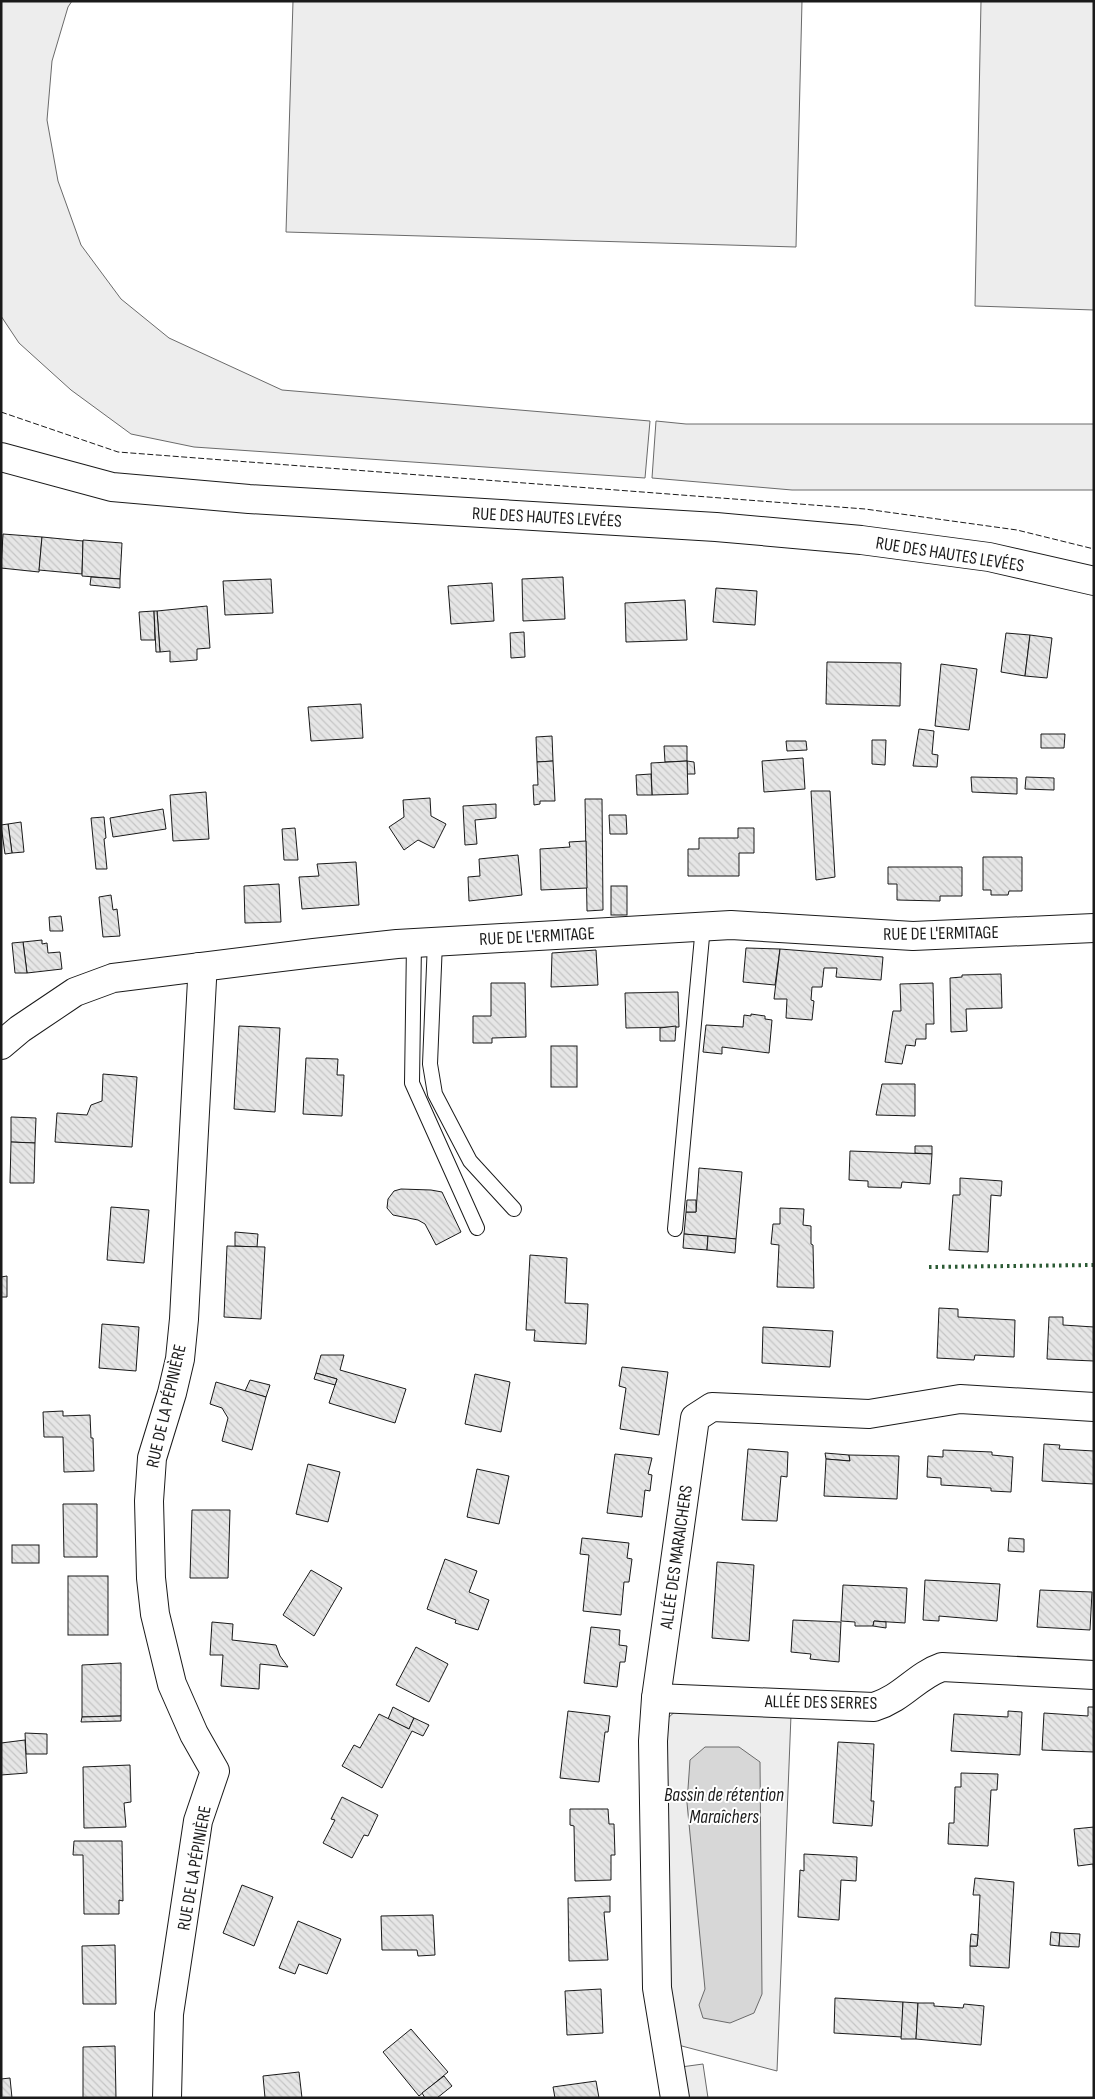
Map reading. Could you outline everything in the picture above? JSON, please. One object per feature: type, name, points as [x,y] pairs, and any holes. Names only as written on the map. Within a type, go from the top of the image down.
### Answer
[{"type":"street","name":"RUE DES HAUTES LEVÉES","points":[[1,457],[112,487],[268,500],[716,527],[861,540],[989,557],[1094,582]]},
{"type":"street","name":"RUE DE L'ERMITAGE","points":[[1,1045],[20,1029],[75,992],[113,978],[199,966],[424,943],[703,926],[731,925],[913,936],[1094,928]]},
{"type":"street","name":"RUE DE LA PÉPINIÈRE","points":[[166,2098],[169,2014],[198,1821],[215,1771],[194,1734],[172,1684],[156,1614],[149,1542],[152,1458],[172,1393],[180,1359],[184,1318],[202,980],[199,966]]},
{"type":"street","name":"ALLÉE DES MARAICHERS","points":[[675,2098],[657,1988],[653,1741],[656,1698],[695,1418],[712,1407],[869,1414],[960,1399],[1094,1407]]},
{"type":"street","name":"ALLÉE DES SERRES","points":[[656,1698],[874,1706],[888,1702],[906,1691],[930,1671],[942,1667],[1094,1675]]},
{"type":"lane","points":[[675,1229],[703,926]]},
{"type":"lane","points":[[424,943],[430,1064],[435,1094],[470,1161],[514,1209]]},
{"type":"lane","points":[[424,943],[412,1083],[478,1228]]},
{"type":"shaded area","points":[[1,1],[72,1],[68,7],[52,61],[47,120],[58,181],[81,245],[121,299],[169,338],[282,390],[650,421],[645,478],[194,447],[131,434],[71,390],[19,343],[1,316]]},
{"type":"shaded area","points":[[293,1],[802,1],[796,247],[286,232]]},
{"type":"shaded area","points":[[981,1],[1094,1],[1094,310],[975,306]]},
{"type":"shaded area","points":[[656,421],[686,424],[1094,424],[1094,490],[792,490],[652,478]]},
{"type":"shaded area","points":[[679,1708],[791,1715],[777,2071],[678,2045],[669,1977],[663,1743],[668,1718]]},
{"type":"shaded area","points":[[703,2064],[708,2098],[686,2098],[681,2067]]},
{"type":"water","name":"Bassin de rétention Maraîchers","points":[[705,1747],[739,1747],[760,1762],[762,1994],[754,2013],[730,2023],[703,2018],[699,2005],[705,1989],[687,1803],[690,1760]]},
{"type":"building","points":[[3,534],[42,537],[39,572],[1,568]]},
{"type":"building","points":[[42,537],[83,541],[82,574],[39,570]]},
{"type":"building","points":[[83,540],[122,543],[120,579],[82,576]]},
{"type":"building","points":[[91,577],[120,579],[120,588],[90,585]]},
{"type":"building","points":[[563,577],[565,619],[523,621],[522,579]]},
{"type":"building","points":[[271,579],[273,613],[225,615],[223,581]]},
{"type":"building","points":[[492,583],[494,621],[451,624],[448,586]]},
{"type":"building","points":[[716,588],[757,591],[755,625],[713,622]]},
{"type":"building","points":[[685,600],[687,640],[626,642],[625,603]]},
{"type":"building","points":[[207,606],[210,648],[197,649],[197,660],[170,662],[170,651],[160,652],[157,611]]},
{"type":"building","points":[[154,611],[155,640],[141,640],[139,612]]},
{"type":"building","points":[[154,611],[157,611],[160,652],[156,652]]},
{"type":"building","points":[[524,632],[525,657],[511,658],[510,633]]},
{"type":"building","points":[[1006,633],[1030,635],[1025,676],[1001,672]]},
{"type":"building","points":[[1030,635],[1052,638],[1047,678],[1025,676]]},
{"type":"building","points":[[827,662],[901,663],[900,706],[826,704]]},
{"type":"building","points":[[941,664],[977,669],[969,730],[935,726]]},
{"type":"building","points":[[361,704],[363,738],[311,741],[308,707]]},
{"type":"building","points":[[919,729],[934,731],[932,754],[938,755],[937,767],[913,766]]},
{"type":"building","points":[[1041,734],[1065,734],[1064,748],[1041,748]]},
{"type":"building","points":[[552,736],[553,761],[537,762],[536,737]]},
{"type":"building","points":[[872,740],[886,740],[885,765],[872,764]]},
{"type":"building","points":[[786,741],[806,741],[807,750],[787,751]]},
{"type":"building","points":[[664,746],[687,746],[687,761],[665,762]]},
{"type":"building","points":[[803,758],[805,789],[764,792],[762,761]]},
{"type":"building","points":[[553,761],[555,801],[540,801],[540,804],[534,805],[533,785],[538,785],[537,762]]},
{"type":"building","points":[[687,761],[694,762],[695,774],[687,774]]},
{"type":"building","points":[[687,761],[688,794],[652,795],[651,763]]},
{"type":"building","points":[[651,774],[652,795],[637,795],[636,775]]},
{"type":"building","points":[[971,777],[1017,778],[1017,794],[972,792]]},
{"type":"building","points":[[1026,777],[1054,778],[1054,790],[1025,789]]},
{"type":"building","points":[[811,791],[830,791],[835,877],[816,880]]},
{"type":"building","points":[[206,792],[209,839],[173,841],[170,795]]},
{"type":"building","points":[[430,798],[431,816],[446,824],[434,848],[418,840],[404,850],[389,827],[404,817],[403,800]]},
{"type":"building","points":[[585,799],[602,799],[603,910],[587,911]]},
{"type":"building","points":[[496,804],[496,818],[475,820],[477,844],[465,845],[463,806]]},
{"type":"building","points":[[163,809],[166,829],[113,837],[110,818]]},
{"type":"building","points":[[609,815],[626,815],[627,834],[610,834]]},
{"type":"building","points":[[104,817],[107,869],[96,869],[91,818]]},
{"type":"building","points":[[21,822],[24,852],[12,853],[8,824]]},
{"type":"building","points":[[8,824],[12,853],[5,854],[1,825]]},
{"type":"building","points":[[295,828],[298,860],[284,860],[282,829]]},
{"type":"building","points":[[738,828],[754,828],[754,853],[739,853],[739,876],[688,876],[688,849],[699,849],[699,838],[738,838]]},
{"type":"building","points":[[586,841],[587,888],[541,890],[540,849],[570,847],[569,842]]},
{"type":"building","points":[[518,855],[522,895],[469,901],[468,877],[480,876],[479,859]]},
{"type":"building","points":[[983,857],[1022,857],[1022,891],[1009,891],[1008,895],[991,895],[991,890],[983,890]]},
{"type":"building","points":[[356,862],[359,905],[302,909],[299,877],[319,876],[317,864]]},
{"type":"building","points":[[888,867],[962,867],[962,896],[940,896],[940,901],[897,900],[897,884],[888,884]]},
{"type":"building","points":[[279,884],[281,922],[245,923],[244,886]]},
{"type":"building","points":[[611,886],[627,886],[627,915],[611,915]]},
{"type":"building","points":[[111,895],[113,910],[117,909],[120,936],[103,937],[99,897]]},
{"type":"building","points":[[61,916],[63,931],[50,931],[49,917]]},
{"type":"building","points":[[42,940],[42,944],[47,943],[48,953],[60,952],[62,969],[27,973],[23,942]]},
{"type":"building","points":[[23,942],[27,973],[15,973],[12,943]]},
{"type":"building","points":[[746,948],[780,949],[775,985],[743,982]]},
{"type":"building","points":[[780,949],[883,957],[881,980],[836,977],[837,968],[824,968],[822,987],[812,987],[811,1000],[814,1001],[812,1020],[786,1018],[787,999],[774,999]]},
{"type":"building","points":[[596,950],[598,985],[551,987],[552,953]]},
{"type":"building","points":[[1001,974],[1002,1008],[966,1009],[967,1031],[951,1032],[950,978],[962,977],[962,975]]},
{"type":"building","points":[[491,983],[525,983],[526,1037],[492,1038],[492,1043],[473,1043],[473,1016],[491,1016]]},
{"type":"building","points":[[933,983],[934,1024],[926,1024],[926,1039],[916,1039],[915,1046],[906,1045],[902,1064],[885,1062],[893,1011],[901,1011],[900,984]]},
{"type":"building","points":[[678,992],[679,1027],[626,1028],[625,993]]},
{"type":"building","points":[[751,1014],[765,1016],[765,1019],[772,1020],[769,1053],[722,1047],[722,1054],[703,1052],[706,1025],[743,1027],[744,1015],[751,1016]]},
{"type":"building","points":[[239,1026],[280,1028],[275,1112],[234,1109]]},
{"type":"building","points":[[676,1026],[675,1041],[660,1041],[660,1028]]},
{"type":"building","points":[[551,1046],[577,1046],[577,1087],[551,1087]]},
{"type":"building","points":[[306,1058],[338,1059],[337,1075],[344,1075],[342,1116],[303,1114]]},
{"type":"building","points":[[103,1074],[137,1077],[132,1147],[55,1142],[57,1113],[87,1115],[91,1105],[102,1101]]},
{"type":"building","points":[[882,1084],[915,1084],[915,1116],[876,1115]]},
{"type":"building","points":[[11,1117],[36,1118],[35,1143],[11,1142]]},
{"type":"building","points":[[11,1142],[35,1143],[34,1183],[10,1183]]},
{"type":"building","points":[[915,1146],[932,1146],[932,1154],[915,1153]]},
{"type":"building","points":[[850,1151],[932,1154],[930,1184],[902,1182],[901,1188],[868,1187],[868,1181],[849,1180]]},
{"type":"building","points":[[699,1168],[742,1172],[736,1239],[684,1234],[686,1212],[696,1212]]},
{"type":"building","points":[[960,1178],[1002,1181],[1001,1196],[991,1195],[988,1252],[949,1250],[953,1195],[960,1195]]},
{"type":"building","points":[[401,1189],[442,1192],[461,1232],[436,1245],[425,1224],[418,1220],[393,1215],[387,1208],[388,1199],[394,1191]]},
{"type":"building","points":[[687,1200],[696,1200],[696,1212],[686,1212]]},
{"type":"building","points":[[111,1207],[149,1210],[144,1263],[107,1260]]},
{"type":"building","points":[[780,1208],[804,1209],[803,1225],[811,1226],[814,1288],[777,1287],[779,1245],[771,1244],[773,1224],[780,1224]]},
{"type":"building","points":[[235,1232],[258,1234],[257,1247],[235,1246]]},
{"type":"building","points":[[684,1234],[708,1236],[707,1250],[683,1248]]},
{"type":"building","points":[[708,1236],[736,1239],[735,1253],[707,1250]]},
{"type":"building","points":[[227,1246],[265,1247],[261,1319],[224,1317]]},
{"type":"building","points":[[530,1255],[567,1258],[565,1303],[588,1304],[586,1344],[534,1341],[535,1330],[526,1330]]},
{"type":"building","points":[[7,1276],[7,1297],[1,1297],[1,1277]]},
{"type":"building","points":[[939,1308],[958,1309],[958,1317],[1015,1320],[1014,1357],[975,1355],[974,1360],[937,1358]]},
{"type":"building","points":[[1049,1317],[1063,1317],[1063,1325],[1094,1327],[1094,1361],[1047,1359]]},
{"type":"building","points":[[102,1324],[139,1327],[136,1371],[99,1368]]},
{"type":"building","points":[[763,1327],[833,1331],[830,1367],[762,1363]]},
{"type":"building","points":[[321,1355],[344,1355],[340,1370],[406,1389],[395,1423],[329,1403],[337,1379],[316,1373]]},
{"type":"building","points":[[622,1367],[668,1372],[659,1435],[620,1429],[626,1388],[619,1386]]},
{"type":"building","points":[[316,1373],[337,1379],[335,1385],[314,1379]]},
{"type":"building","points":[[475,1374],[510,1382],[501,1432],[465,1424]]},
{"type":"building","points":[[250,1380],[270,1385],[266,1397],[245,1391]]},
{"type":"building","points":[[216,1382],[266,1397],[252,1450],[222,1441],[228,1418],[222,1408],[210,1404]]},
{"type":"building","points":[[63,1411],[63,1416],[90,1415],[94,1471],[64,1472],[63,1437],[44,1437],[43,1412]]},
{"type":"building","points":[[1044,1444],[1060,1445],[1059,1449],[1094,1451],[1094,1484],[1042,1481]]},
{"type":"building","points":[[748,1449],[788,1452],[787,1477],[781,1476],[777,1521],[742,1520]]},
{"type":"building","points":[[943,1450],[992,1452],[992,1455],[1013,1457],[1011,1492],[991,1491],[991,1488],[941,1485],[941,1478],[927,1477],[928,1456],[943,1457]]},
{"type":"building","points":[[825,1453],[849,1455],[850,1461],[826,1459]]},
{"type":"building","points":[[615,1454],[652,1458],[648,1474],[652,1475],[650,1491],[645,1490],[642,1517],[607,1513]]},
{"type":"building","points":[[849,1455],[899,1456],[897,1499],[824,1496],[826,1459],[850,1461]]},
{"type":"building","points":[[308,1464],[340,1472],[328,1522],[296,1514]]},
{"type":"building","points":[[477,1469],[509,1476],[499,1524],[467,1517]]},
{"type":"building","points":[[63,1504],[97,1504],[97,1557],[64,1557]]},
{"type":"building","points":[[192,1510],[230,1510],[228,1578],[190,1578]]},
{"type":"building","points":[[582,1538],[629,1543],[627,1558],[632,1559],[629,1582],[624,1582],[621,1615],[583,1611],[589,1555],[580,1554]]},
{"type":"building","points":[[1009,1538],[1024,1539],[1024,1552],[1008,1551]]},
{"type":"building","points":[[12,1545],[39,1545],[39,1563],[12,1563]]},
{"type":"building","points":[[445,1559],[477,1571],[469,1592],[489,1600],[478,1630],[455,1623],[456,1620],[427,1609]]},
{"type":"building","points":[[717,1562],[754,1565],[749,1641],[712,1638]]},
{"type":"building","points":[[311,1570],[342,1588],[314,1636],[283,1615]]},
{"type":"building","points":[[68,1576],[108,1576],[108,1635],[68,1635]]},
{"type":"building","points":[[925,1580],[1000,1584],[997,1621],[939,1616],[939,1621],[923,1620]]},
{"type":"building","points":[[843,1585],[907,1588],[905,1623],[874,1621],[873,1626],[855,1626],[855,1622],[841,1621]]},
{"type":"building","points":[[1040,1590],[1092,1592],[1090,1630],[1037,1627]]},
{"type":"building","points":[[793,1620],[841,1622],[839,1662],[810,1659],[811,1654],[791,1652]]},
{"type":"building","points":[[874,1621],[886,1622],[886,1628],[873,1626]]},
{"type":"building","points":[[212,1622],[233,1624],[232,1640],[276,1645],[280,1656],[288,1667],[260,1664],[259,1689],[221,1686],[223,1655],[210,1655]]},
{"type":"building","points":[[591,1627],[620,1630],[619,1645],[627,1646],[625,1662],[620,1662],[617,1687],[584,1683]]},
{"type":"building","points":[[416,1647],[448,1664],[429,1702],[396,1685]]},
{"type":"building","points":[[121,1663],[121,1716],[82,1717],[82,1665]]},
{"type":"building","points":[[393,1707],[414,1718],[409,1729],[388,1719]]},
{"type":"building","points":[[1088,1707],[1094,1707],[1094,1752],[1042,1750],[1044,1713],[1088,1716]]},
{"type":"building","points":[[568,1711],[610,1716],[608,1732],[605,1732],[599,1782],[560,1778]]},
{"type":"building","points":[[1008,1711],[1022,1712],[1020,1755],[951,1751],[954,1714],[1008,1717]]},
{"type":"building","points":[[379,1714],[409,1729],[414,1718],[429,1725],[423,1736],[412,1731],[382,1788],[342,1766],[354,1745],[360,1748]]},
{"type":"building","points":[[121,1716],[121,1721],[81,1722],[82,1717]]},
{"type":"building","points":[[25,1733],[47,1734],[47,1754],[26,1754]]},
{"type":"building","points":[[25,1740],[27,1773],[1,1775],[1,1743]]},
{"type":"building","points":[[838,1742],[874,1744],[871,1801],[874,1801],[872,1826],[833,1823]]},
{"type":"building","points":[[130,1765],[131,1802],[124,1803],[126,1827],[84,1828],[83,1767]]},
{"type":"building","points":[[961,1773],[998,1774],[997,1790],[991,1790],[988,1846],[948,1844],[949,1823],[954,1823],[955,1787],[961,1787]]},
{"type":"building","points":[[342,1797],[378,1815],[368,1836],[364,1835],[352,1858],[323,1843],[335,1820],[331,1819]]},
{"type":"building","points":[[570,1809],[608,1809],[609,1824],[614,1824],[615,1855],[611,1855],[611,1880],[575,1881],[574,1826],[570,1825]]},
{"type":"building","points":[[1094,1827],[1094,1874],[1093,1864],[1078,1866],[1074,1829]]},
{"type":"building","points":[[74,1841],[122,1841],[123,1901],[119,1900],[119,1914],[84,1914],[83,1855],[73,1855]]},
{"type":"building","points":[[804,1854],[857,1857],[856,1881],[841,1880],[839,1920],[798,1917],[800,1870],[804,1871]]},
{"type":"building","points":[[975,1878],[1014,1882],[1009,1968],[970,1966],[970,1946],[977,1946],[978,1935],[980,1895],[973,1895]]},
{"type":"building","points":[[242,1885],[273,1897],[254,1946],[223,1933]]},
{"type":"building","points":[[610,1896],[610,1912],[604,1912],[608,1960],[569,1961],[568,1898]]},
{"type":"building","points":[[433,1915],[435,1955],[418,1956],[417,1950],[382,1950],[381,1916]]},
{"type":"building","points":[[298,1921],[341,1939],[327,1974],[299,1964],[295,1974],[279,1968]]},
{"type":"building","points":[[1051,1932],[1060,1933],[1059,1946],[1050,1945]]},
{"type":"building","points":[[1060,1933],[1080,1934],[1079,1947],[1059,1946]]},
{"type":"building","points":[[971,1934],[978,1935],[977,1946],[970,1946]]},
{"type":"building","points":[[115,1945],[116,2004],[83,2004],[82,1946]]},
{"type":"building","points":[[601,1989],[603,2033],[567,2035],[565,1991]]},
{"type":"building","points":[[835,1998],[903,2002],[902,2037],[834,2033]]},
{"type":"building","points":[[903,2002],[918,2003],[916,2039],[901,2039]]},
{"type":"building","points":[[918,2003],[934,2003],[934,2006],[963,2008],[964,2004],[984,2006],[981,2045],[916,2039]]},
{"type":"building","points":[[411,2029],[448,2072],[419,2096],[383,2052]]},
{"type":"building","points":[[115,2046],[116,2098],[83,2098],[83,2047]]},
{"type":"building","points":[[299,2072],[302,2098],[265,2098],[263,2076]]},
{"type":"building","points":[[444,2076],[452,2086],[437,2098],[425,2098],[422,2093]]},
{"type":"building","points":[[10,2078],[12,2098],[1,2098],[1,2079]]},
{"type":"building","points":[[596,2081],[599,2098],[555,2098],[553,2087]]},
{"type":"hedge","points":[[929,1267],[1094,1265]]},
{"type":"fence","points":[[1,412],[118,452],[865,509],[1017,530],[1094,549]]}]
